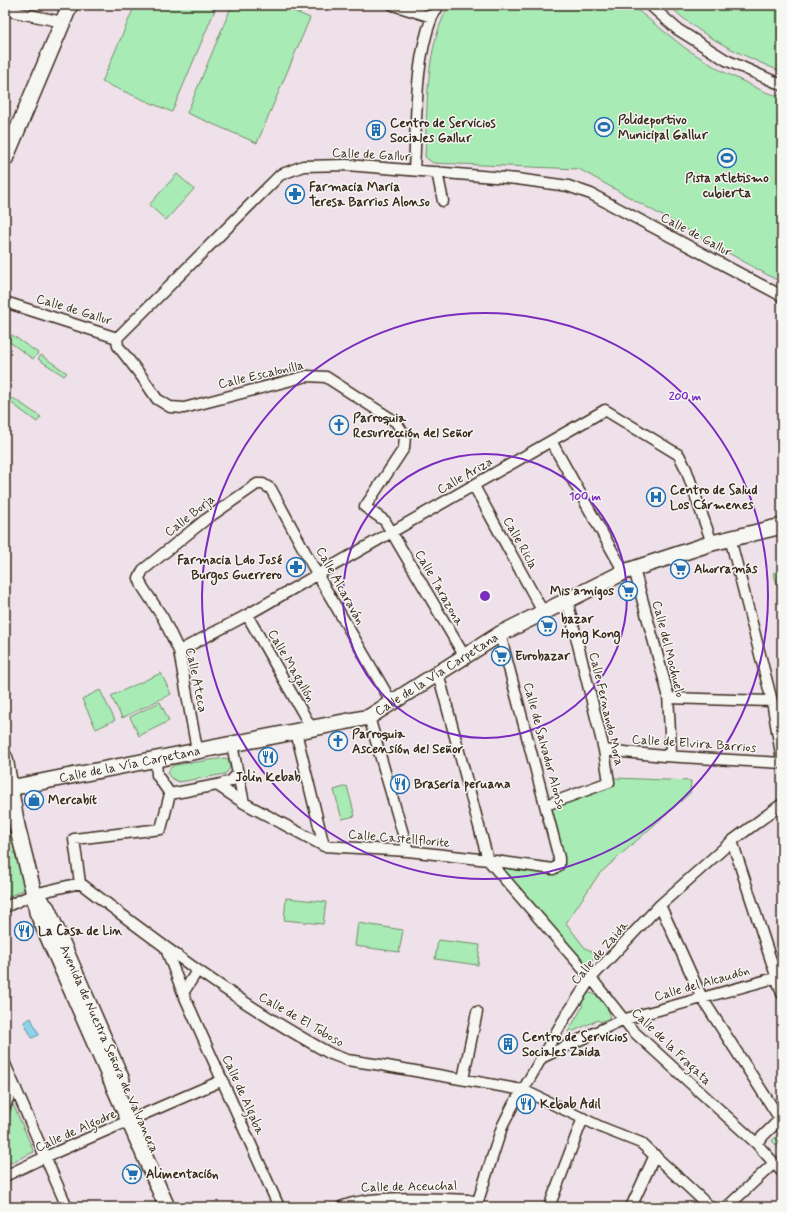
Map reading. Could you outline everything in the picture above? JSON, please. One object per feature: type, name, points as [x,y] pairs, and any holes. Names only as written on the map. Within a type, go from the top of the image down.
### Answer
[{"type":"street","points":[[5,159],[70,5]]},
{"type":"street","points":[[393,5],[432,16]]},
{"type":"street","points":[[414,170],[421,56],[425,35],[432,16],[439,5]]},
{"type":"street","points":[[650,5],[677,29],[726,60],[782,85]]},
{"type":"street","points":[[5,10],[63,22]]},
{"type":"street","name":"Calle de Gallur","points":[[5,302],[117,338],[280,175],[291,169],[303,166],[347,166],[414,170],[517,179],[568,186],[591,194],[782,296]]},
{"type":"street","points":[[437,172],[443,201]]},
{"type":"street","name":"Calle Escalonilla","points":[[117,338],[118,346],[157,399],[170,407],[184,408],[307,376],[326,377],[396,422],[405,436],[404,448],[365,507],[385,521],[391,532]]},
{"type":"street","name":"Calle Ariza","points":[[179,651],[247,615],[605,410],[679,456],[686,469],[712,543]]},
{"type":"street","name":"Calle del Mochuelo","points":[[551,441],[629,571],[668,698],[671,752],[664,756]]},
{"type":"street","name":"Calle Borja","points":[[139,578],[143,570],[205,520],[250,487],[257,484],[263,484]]},
{"type":"street","name":"Calle Alcaraván","points":[[263,484],[271,489],[317,574],[392,703]]},
{"type":"street","name":"Calle Ricla","points":[[474,486],[543,612]]},
{"type":"street","name":"Calle de la Vía Carpetana","points":[[8,788],[156,760],[197,750],[232,745],[369,716],[500,634],[629,571],[712,543],[782,526]]},
{"type":"street","name":"Calle Tarazona","points":[[391,532],[465,657]]},
{"type":"street","points":[[730,538],[772,701],[782,760]]},
{"type":"street","name":"Calle Ateca","points":[[139,578],[142,586],[163,618],[179,651],[197,750]]},
{"type":"street","name":"Calle Fernando Mora","points":[[546,805],[609,782],[604,750],[567,600]]},
{"type":"street","name":"Calle Magallón","points":[[247,615],[312,729]]},
{"type":"street","name":"Calle de Salvador Alonso","points":[[500,634],[546,805],[559,858],[559,865]]},
{"type":"street","points":[[438,673],[488,860]]},
{"type":"street","points":[[668,698],[772,701]]},
{"type":"street","points":[[369,716],[408,851]]},
{"type":"street","points":[[296,732],[324,846]]},
{"type":"street","points":[[232,745],[244,803]]},
{"type":"street","name":"Calle de Elvira Barrios","points":[[604,750],[664,756],[782,763]]},
{"type":"street","name":"Avenida de Nuestra Señora de Valvanera","points":[[5,758],[8,788],[34,894],[47,908],[134,1119],[167,1207]]},
{"type":"street","points":[[5,907],[34,894],[80,883],[74,839],[161,829],[170,794],[157,775],[156,760]]},
{"type":"street","points":[[170,794],[231,781],[238,773]]},
{"type":"street","name":"Calle Castellflorite","points":[[217,785],[244,803],[324,846],[408,851],[553,869],[559,865]]},
{"type":"street","name":"Calle de Zaida","points":[[477,1205],[502,1127],[512,1105],[523,1090],[564,1019],[591,978],[660,905],[732,841],[782,804]]},
{"type":"street","points":[[732,841],[779,976],[782,994]]},
{"type":"street","name":"Calle de la Fragata","points":[[488,860],[591,978],[622,1020],[756,1143],[782,1172]]},
{"type":"street","name":"Calle de El Toboso","points":[[80,883],[166,949],[227,992],[331,1054],[347,1060],[523,1090],[641,1143],[710,1207]]},
{"type":"street","points":[[660,905],[702,998],[781,1118],[756,1143]]},
{"type":"street","name":"Calle de Algaba","points":[[166,949],[183,993],[279,1207]]},
{"type":"street","points":[[183,993],[197,971]]},
{"type":"street","name":"Calle del Alcaudón","points":[[541,1058],[622,1020],[779,976]]},
{"type":"street","points":[[463,1079],[477,1012]]},
{"type":"street","points":[[5,1064],[67,1207]]},
{"type":"street","name":"Calle de Algodre","points":[[5,1176],[45,1157],[223,1080]]},
{"type":"street","points":[[5,1106],[10,1094],[16,1089]]},
{"type":"street","points":[[549,1207],[583,1118]]},
{"type":"street","name":"Avenida de Nuestra Señora de Valvanera","points":[[134,1119],[178,1207]]},
{"type":"street","points":[[631,1207],[655,1155]]},
{"type":"street","points":[[727,1207],[774,1163]]},
{"type":"street","name":"Calle de Aceuchal","points":[[341,1207],[354,1201],[385,1199],[468,1200],[477,1205]]},
{"type":"green space","points":[[135,5],[217,5],[172,112],[102,82]]},
{"type":"green space","points":[[232,5],[279,5],[310,18],[257,143],[187,113]]},
{"type":"green space","name":"Polideportivo Municipal Gallur","points":[[449,5],[631,5],[685,48],[720,70],[765,92],[782,97],[782,283],[579,169],[433,163],[425,157],[427,99],[431,60],[435,41]]},
{"type":"green space","points":[[669,5],[782,5],[782,72],[737,52],[708,36],[694,27]]},
{"type":"green space","points":[[177,174],[194,189],[166,220],[149,205]]},
{"type":"green space","points":[[12,335],[38,353],[33,359],[8,341]]},
{"type":"green space","points":[[41,355],[67,373],[64,376],[38,359]]},
{"type":"green space","points":[[13,398],[41,417],[37,422],[10,402]]},
{"type":"green space","points":[[782,569],[782,595],[773,573]]},
{"type":"green space","points":[[161,673],[171,694],[122,718],[111,696]]},
{"type":"green space","points":[[100,690],[115,720],[96,729],[82,699]]},
{"type":"green space","points":[[160,702],[169,721],[139,736],[130,717]]},
{"type":"green space","points":[[225,758],[228,759],[230,768],[225,774],[179,782],[171,778],[168,774],[170,768],[175,765]]},
{"type":"green space","points":[[615,778],[691,781],[690,793],[599,874],[566,923],[585,948],[598,954],[587,965],[488,860],[559,865],[546,805]]},
{"type":"green space","points":[[347,786],[355,816],[342,819],[334,790]]},
{"type":"green space","points":[[5,809],[26,889],[5,898]]},
{"type":"green space","points":[[286,898],[326,902],[323,924],[284,920]]},
{"type":"green space","points":[[358,923],[403,930],[399,952],[355,946]]},
{"type":"green space","points":[[438,940],[480,945],[478,965],[435,959]]},
{"type":"green space","points":[[590,993],[599,998],[605,1005],[610,1015],[608,1019],[600,1022],[598,1020],[569,1033],[568,1032],[583,1006],[580,1003],[586,994]]},
{"type":"green space","points":[[13,1104],[34,1152],[5,1165],[5,1128]]},
{"type":"green space","points":[[782,1131],[782,1151],[772,1141]]},
{"type":"water","points":[[31,1018],[39,1035],[32,1038],[24,1022]]},
{"type":"place","name":"Polideportivo Municipal Gallur","points":[[604,127]]},
{"type":"place","name":"Centro de Servicios Sociales Gallur","points":[[376,130]]},
{"type":"place","name":"Pista atletismo cubierta","points":[[727,158]]},
{"type":"place","name":"Farmacia Maria Teresa Barrios Alonso","points":[[295,194]]},
{"type":"place","name":"Parroquia Resurrección del Señor","points":[[339,425]]},
{"type":"place","name":"Centro de Salud Los Cármenes","points":[[656,497]]},
{"type":"place","name":"Farmacia Ldo José Burgos Guerrero","points":[[296,567]]},
{"type":"place","name":"Ahorramás","points":[[680,569]]},
{"type":"place","name":"Mis amigos","points":[[628,591]]},
{"type":"place","name":"bazar Hong Kong","points":[[547,626]]},
{"type":"place","name":"Eurobazar","points":[[501,656]]},
{"type":"place","name":"Parroquia Ascensión del Señor","points":[[338,741]]},
{"type":"place","name":"Jolin Kebab","points":[[268,757]]},
{"type":"place","name":"Braseria peruana","points":[[400,784]]},
{"type":"place","name":"Mercabit","points":[[34,800]]},
{"type":"place","name":"La Casa de Lin","points":[[24,931]]},
{"type":"place","name":"Centro de Servicios Sociales Zaida","points":[[508,1044]]},
{"type":"place","name":"Kebab Adil","points":[[526,1104]]},
{"type":"place","name":"Alimentación","points":[[132,1174]]}]
